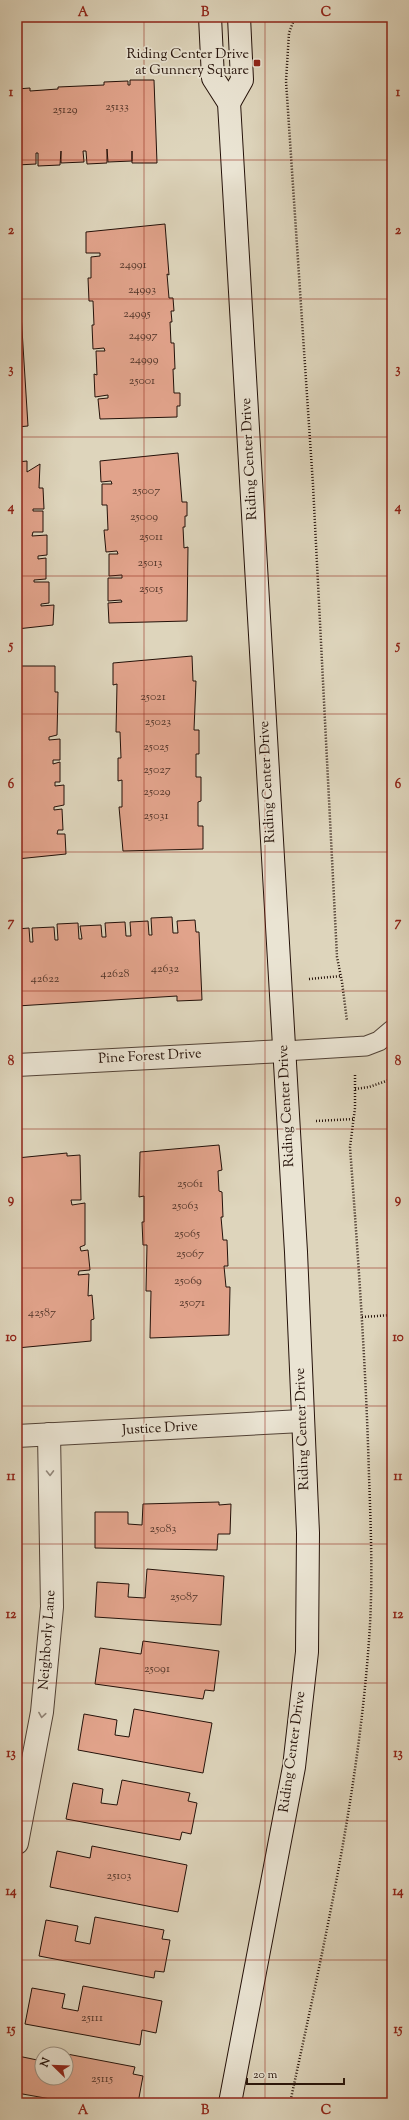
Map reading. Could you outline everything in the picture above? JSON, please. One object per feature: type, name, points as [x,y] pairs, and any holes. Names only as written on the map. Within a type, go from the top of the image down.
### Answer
[{"type":"street","name":"Riding Center Drive","points":[[210,17],[213,78],[229,103],[296,1252],[302,1421],[308,1533],[307,1652],[294,1767],[230,2103]]},
{"type":"street","points":[[229,103],[242,80],[239,17]]},
{"type":"street","name":"Pine Forest Drive","points":[[17,1065],[284,1051]]},
{"type":"street","name":"Justice Drive","points":[[17,1436],[302,1421]]},
{"type":"street","name":"Neighborly Lane","points":[[17,1843],[42,1712],[52,1607],[49,1434]]},
{"type":"lane","points":[[284,1051],[366,1046],[378,1041],[392,1030]]},
{"type":"path","points":[[295,17],[289,33],[286,81],[313,486],[337,957],[348,1026]]},
{"type":"path","points":[[307,980],[341,976]]},
{"type":"path","points":[[290,2103],[346,1833],[360,1733],[369,1639],[371,1527],[367,1388],[350,1147],[356,1089],[355,1071]]},
{"type":"path","points":[[356,1089],[369,1088],[392,1079]]},
{"type":"path","points":[[315,1121],[354,1119]]},
{"type":"path","points":[[362,1317],[392,1315]]},
{"type":"building","points":[[130,80],[154,80],[157,163],[132,163],[132,161],[108,162],[107,149],[107,163],[87,164],[86,151],[83,151],[84,162],[61,163],[61,151],[60,165],[38,166],[38,153],[36,153],[36,164],[17,165],[17,89],[30,88],[30,91],[58,89],[58,87],[104,85],[104,82],[128,81],[128,85],[130,85]]},
{"type":"building","points":[[165,224],[169,275],[167,274],[169,298],[173,298],[174,311],[171,311],[172,322],[170,322],[171,343],[174,343],[174,393],[180,393],[180,406],[177,406],[177,417],[100,419],[98,399],[108,398],[108,395],[95,397],[94,374],[97,375],[96,351],[105,351],[104,348],[93,349],[93,301],[89,301],[88,278],[91,278],[91,257],[100,256],[100,253],[86,253],[86,232]]},
{"type":"building","points":[[17,249],[28,426],[17,427]]},
{"type":"building","points":[[178,453],[182,502],[187,502],[187,516],[185,516],[185,527],[183,527],[184,548],[188,547],[187,621],[109,623],[108,603],[122,602],[121,600],[108,601],[108,578],[122,578],[122,575],[109,576],[109,554],[118,554],[117,551],[106,552],[104,530],[108,530],[107,505],[102,505],[102,484],[112,484],[111,481],[101,482],[100,461]]},
{"type":"building","points":[[27,461],[27,472],[40,464],[39,488],[43,488],[44,509],[33,509],[33,511],[43,511],[43,532],[33,532],[32,536],[47,535],[47,555],[38,556],[38,559],[46,558],[46,579],[34,580],[34,582],[49,582],[49,603],[41,604],[41,606],[54,605],[53,625],[17,629],[17,462]]},
{"type":"building","points":[[192,656],[193,681],[196,681],[194,730],[199,730],[199,754],[196,754],[196,777],[201,777],[201,801],[198,802],[198,826],[203,826],[203,849],[123,851],[119,807],[122,807],[122,780],[118,781],[118,758],[121,758],[120,732],[116,732],[117,684],[113,685],[113,663]]},
{"type":"building","points":[[17,666],[55,666],[55,692],[58,692],[57,735],[49,737],[49,740],[60,739],[60,760],[53,760],[53,764],[60,762],[60,782],[55,782],[55,786],[64,785],[64,805],[54,807],[54,810],[62,809],[63,830],[58,830],[57,834],[65,834],[66,854],[17,859]]},
{"type":"building","points":[[172,917],[173,933],[178,933],[177,921],[195,920],[196,932],[199,932],[202,1000],[177,1001],[177,996],[17,1006],[17,929],[29,928],[30,942],[33,942],[32,928],[54,927],[55,940],[58,940],[57,924],[78,923],[79,939],[82,939],[80,926],[101,925],[102,937],[106,937],[105,923],[125,922],[126,936],[131,936],[130,922],[148,921],[149,935],[152,935],[151,918]]},
{"type":"building","points":[[219,1145],[222,1170],[218,1171],[219,1191],[222,1192],[223,1217],[221,1217],[223,1240],[227,1240],[228,1266],[224,1266],[226,1287],[230,1287],[229,1335],[150,1338],[151,1291],[146,1291],[147,1245],[143,1245],[142,1222],[144,1222],[144,1196],[139,1197],[140,1152]]},
{"type":"building","points":[[67,1153],[67,1156],[80,1155],[81,1200],[71,1200],[72,1205],[85,1203],[85,1245],[80,1247],[81,1251],[88,1250],[90,1270],[79,1271],[78,1275],[89,1274],[88,1296],[92,1295],[94,1319],[91,1320],[91,1341],[17,1348],[17,1158]]},
{"type":"building","points":[[219,1502],[219,1505],[231,1504],[230,1534],[218,1534],[217,1550],[95,1548],[95,1512],[128,1512],[128,1524],[142,1525],[143,1504]]},
{"type":"building","points":[[147,1569],[224,1576],[221,1625],[95,1617],[97,1582],[129,1584],[128,1597],[145,1598]]},
{"type":"building","points":[[143,1641],[219,1651],[214,1691],[205,1690],[203,1699],[95,1684],[100,1648],[141,1654]]},
{"type":"building","points":[[134,1709],[212,1723],[203,1773],[78,1750],[84,1714],[117,1720],[115,1735],[129,1737]]},
{"type":"building","points":[[122,1780],[190,1793],[188,1801],[197,1803],[191,1834],[182,1832],[180,1840],[66,1819],[73,1783],[103,1789],[101,1803],[117,1805]]},
{"type":"building","points":[[92,1846],[187,1865],[178,1912],[50,1887],[57,1851],[90,1858]]},
{"type":"building","points":[[95,1917],[164,1930],[162,1939],[170,1940],[164,1972],[155,1971],[154,1978],[39,1956],[46,1920],[78,1926],[75,1941],[90,1944]]},
{"type":"building","points":[[83,1986],[162,2001],[156,2033],[142,2030],[140,2045],[25,2024],[32,1988],[65,1994],[62,2008],[78,2011]]},
{"type":"building","points":[[74,2055],[135,2067],[133,2074],[143,2076],[138,2103],[73,2103],[17,2093],[18,2056],[34,2059],[34,2086],[74,2086]]},
{"type":"place","name":"Riding Center Drive at Gunnery Square","points":[[257,63]]}]
